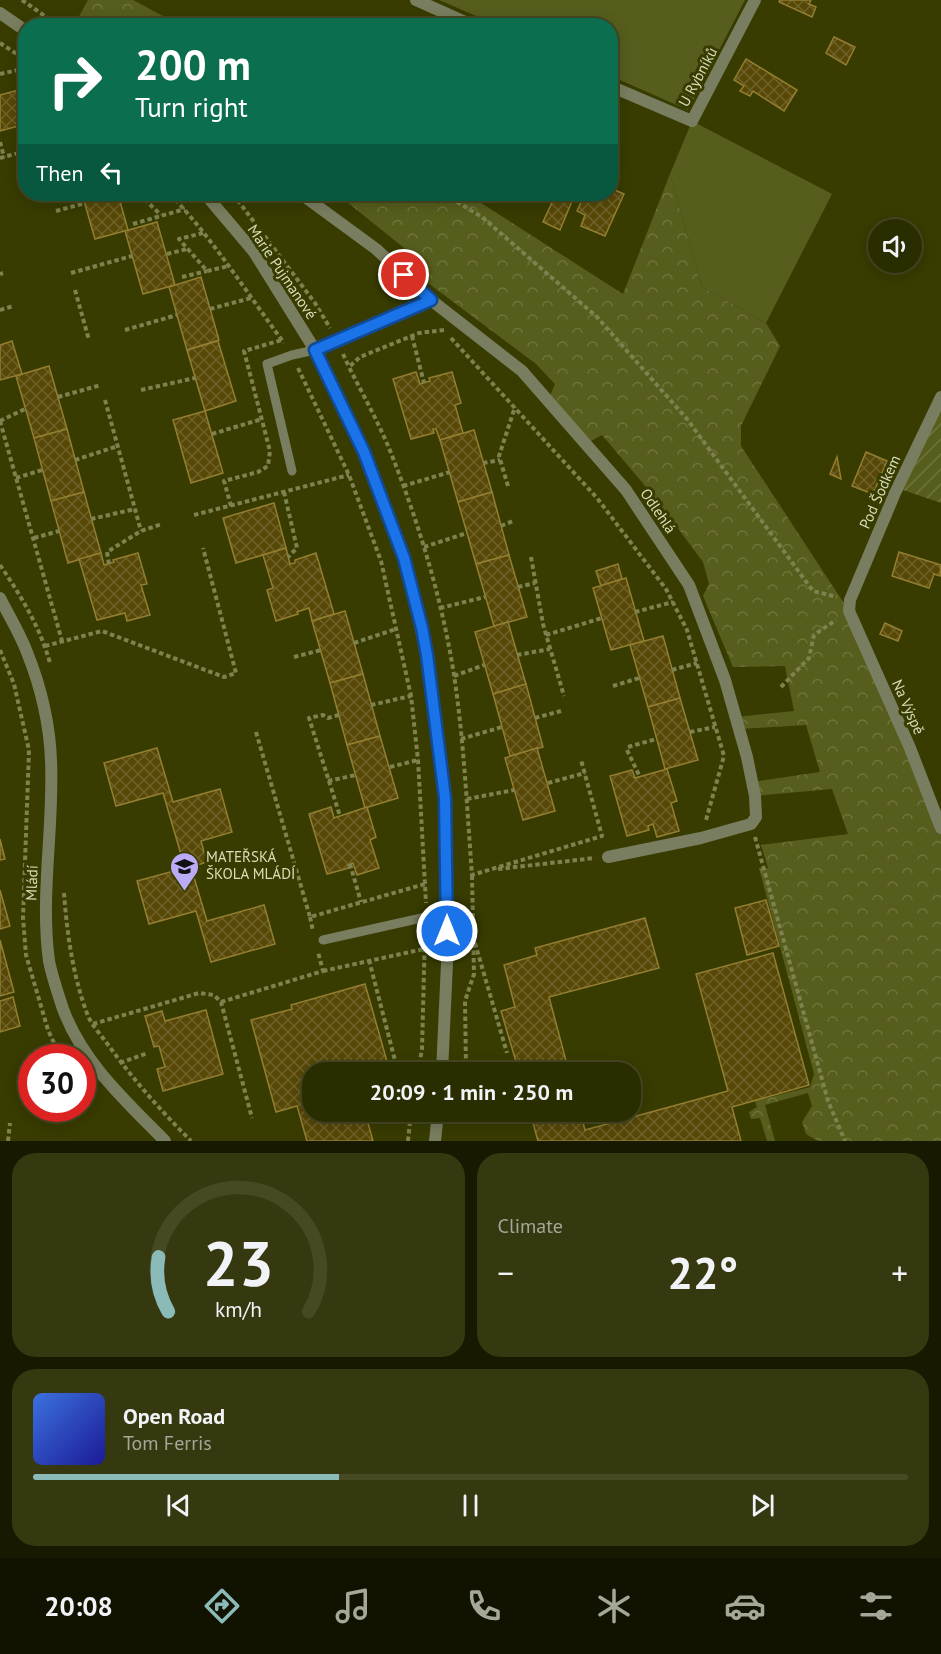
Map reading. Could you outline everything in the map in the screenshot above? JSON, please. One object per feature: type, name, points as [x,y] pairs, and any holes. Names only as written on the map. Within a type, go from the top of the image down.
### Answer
[{"type":"street","points":[[416,0],[456,18]]},
{"type":"street","name":"U Rybníků","points":[[618,89],[692,121],[755,0]]},
{"type":"street","points":[[0,13],[18,25]]},
{"type":"street","name":"Marie Pujmanové","points":[[211,201],[254,252],[315,350],[364,452],[404,558],[427,655],[445,798],[447,945],[442,1062]]},
{"type":"street","name":"Odlehlá","points":[[311,201],[376,249],[431,300],[522,371],[626,490],[689,585],[725,680],[747,757],[755,796],[756,817],[751,824]]},
{"type":"street","points":[[315,350],[431,300]]},
{"type":"street","name":"Pod Šodkem","points":[[849,605],[895,493],[941,397]]},
{"type":"street","name":"Mládí","points":[[0,598],[28,653],[46,723],[51,760],[46,921],[50,963],[64,1010],[81,1046],[107,1082],[165,1141]]},
{"type":"street","name":"Na Výspě","points":[[849,605],[910,748],[941,828]]},
{"type":"street","points":[[608,857],[701,838],[751,824]]},
{"type":"street","points":[[435,1141],[437,1122]]},
{"type":"lane","points":[[292,471],[267,364],[315,350]]},
{"type":"lane","points":[[319,943],[426,917],[446,917]]},
{"type":"path","points":[[22,0],[48,18]]},
{"type":"path","points":[[0,43],[18,55]]},
{"type":"path","points":[[0,74],[18,70]]},
{"type":"path","points":[[0,142],[2,158],[18,153]]},
{"type":"path","points":[[146,201],[161,216]]},
{"type":"path","points":[[177,201],[229,266],[292,355],[349,475],[381,561],[411,696],[418,760],[426,917],[420,1062]]},
{"type":"path","points":[[238,201],[315,303],[337,340],[390,451],[424,547],[454,676],[466,799],[472,875],[474,974],[465,1001],[466,1062]]},
{"type":"path","points":[[456,201],[482,217],[597,317],[687,419],[813,591],[849,605],[814,635],[809,658],[780,687]]},
{"type":"path","points":[[56,211],[85,203]]},
{"type":"path","points":[[133,224],[185,209]]},
{"type":"path","points":[[203,233],[179,239],[207,271]]},
{"type":"path","points":[[167,254],[187,249]]},
{"type":"path","points":[[71,273],[132,256]]},
{"type":"path","points":[[182,277],[229,266]]},
{"type":"path","points":[[75,290],[89,340]]},
{"type":"path","points":[[210,309],[251,298]]},
{"type":"path","points":[[0,310],[13,306]]},
{"type":"path","points":[[125,330],[177,315]]},
{"type":"path","points":[[349,367],[360,357],[419,333],[443,330],[597,498],[666,589],[687,630],[724,756],[701,838]]},
{"type":"path","points":[[412,336],[424,383]]},
{"type":"path","points":[[231,506],[224,481],[258,472],[268,466],[270,451],[244,351],[282,340]]},
{"type":"path","points":[[141,390],[195,378]]},
{"type":"path","points":[[58,397],[101,385]]},
{"type":"path","points":[[105,400],[141,531]]},
{"type":"path","points":[[508,486],[499,456],[515,407]]},
{"type":"path","points":[[25,409],[0,421],[62,641]]},
{"type":"path","points":[[212,434],[262,419]]},
{"type":"path","points":[[75,460],[118,446]]},
{"type":"path","points":[[483,463],[500,460]]},
{"type":"path","points":[[16,478],[42,470]]},
{"type":"path","points":[[403,486],[450,472]]},
{"type":"path","points":[[194,515],[349,475]]},
{"type":"path","points":[[284,492],[297,548],[288,557]]},
{"type":"path","points":[[91,519],[135,509]]},
{"type":"path","points":[[501,526],[513,521]]},
{"type":"path","points":[[109,564],[107,552],[141,531],[162,524]]},
{"type":"path","points":[[34,538],[59,531]]},
{"type":"path","points":[[424,547],[467,533]]},
{"type":"path","points":[[28,653],[62,641],[102,631],[224,677],[236,673],[202,548]]},
{"type":"path","points":[[531,557],[546,635],[564,696]]},
{"type":"path","points":[[0,565],[31,614],[46,646],[50,664]]},
{"type":"path","points":[[518,587],[535,583]]},
{"type":"path","points":[[440,608],[485,597]]},
{"type":"path","points":[[635,612],[673,602]]},
{"type":"path","points":[[546,635],[602,618]]},
{"type":"path","points":[[354,643],[396,629]]},
{"type":"path","points":[[517,655],[550,648]]},
{"type":"path","points":[[0,650],[14,684],[29,750],[23,918],[26,955],[48,1030],[54,1044]]},
{"type":"path","points":[[294,657],[321,650]]},
{"type":"path","points":[[672,670],[697,663]]},
{"type":"path","points":[[454,676],[484,665]]},
{"type":"path","points":[[614,686],[639,678]]},
{"type":"path","points":[[371,705],[411,696]]},
{"type":"path","points":[[535,718],[561,711]]},
{"type":"path","points":[[339,715],[328,718],[323,715],[309,718],[340,816]]},
{"type":"path","points":[[461,739],[502,727]]},
{"type":"path","points":[[690,732],[715,727]]},
{"type":"path","points":[[256,732],[319,943],[323,971]]},
{"type":"path","points":[[640,777],[628,748],[656,739]]},
{"type":"path","points":[[390,767],[418,760]]},
{"type":"path","points":[[487,870],[608,857],[581,760]]},
{"type":"path","points":[[548,783],[585,773]]},
{"type":"path","points":[[328,781],[356,775]]},
{"type":"path","points":[[466,799],[514,789]]},
{"type":"path","points":[[751,824],[828,1101],[845,1141]]},
{"type":"path","points":[[472,875],[602,836]]},
{"type":"path","points":[[350,864],[361,902]]},
{"type":"path","points":[[310,917],[425,884]]},
{"type":"path","points":[[64,891],[66,921],[75,973],[88,1018],[164,1114],[191,1141]]},
{"type":"path","points":[[474,937],[507,1053]]},
{"type":"path","points":[[221,1002],[323,971],[369,960],[447,945],[474,946]]},
{"type":"path","points":[[369,960],[395,1062]]},
{"type":"path","points":[[93,1024],[199,993],[214,995],[221,1002],[252,1118]]},
{"type":"path","points":[[100,1072],[147,1053]]},
{"type":"path","points":[[408,1141],[410,1122]]},
{"type":"path","points":[[8,1141],[10,1123]]},
{"type":"green space","points":[[88,0],[133,0],[167,18],[78,18]]},
{"type":"green space","points":[[439,0],[745,0],[688,110],[618,79],[618,18],[481,18]]},
{"type":"green space","points":[[692,121],[832,194],[766,323],[702,287],[670,174]]},
{"type":"green space","points":[[670,174],[702,287],[766,323],[780,346],[741,426],[741,446],[849,611],[941,828],[941,1141],[818,1141],[806,1134],[802,1122],[812,1106],[808,1093],[765,1105],[775,1141],[767,1141],[760,1118],[751,1119],[749,1112],[757,1107],[755,1101],[810,1087],[814,1074],[759,868],[768,868],[761,845],[848,834],[832,789],[755,796],[752,782],[820,772],[806,725],[739,729],[736,717],[794,711],[785,666],[733,667],[703,596],[709,584],[703,562],[657,500],[602,435],[591,441],[549,398],[555,384],[536,364],[420,277],[429,268],[346,201],[478,201],[623,294]]},
{"type":"green space","points":[[941,392],[941,503],[900,489]]},
{"type":"building","points":[[780,0],[811,0],[809,4],[816,7],[812,17],[779,2]]},
{"type":"building","points":[[834,37],[855,47],[846,65],[826,53]]},
{"type":"building","points":[[746,59],[797,90],[784,111],[753,91],[750,96],[740,91],[744,86],[734,80]]},
{"type":"building","points":[[18,90],[18,126],[0,131],[0,95]]},
{"type":"building","points":[[618,191],[624,194],[605,236],[581,226],[585,215],[577,211],[582,201],[618,201]]},
{"type":"building","points":[[84,201],[120,201],[128,230],[95,239]]},
{"type":"building","points":[[553,201],[572,201],[560,230],[543,222]]},
{"type":"building","points":[[157,222],[175,285],[143,294],[125,231]]},
{"type":"building","points":[[201,277],[219,340],[187,350],[169,287]]},
{"type":"building","points":[[12,341],[22,374],[0,380],[0,345]]},
{"type":"building","points":[[218,341],[236,401],[205,411],[187,350]]},
{"type":"building","points":[[49,366],[67,429],[34,438],[16,376]]},
{"type":"building","points":[[416,372],[420,384],[430,381],[429,378],[452,372],[461,403],[455,405],[463,433],[440,440],[436,429],[433,429],[434,433],[411,439],[393,379]]},
{"type":"building","points":[[205,411],[223,473],[191,483],[173,420]]},
{"type":"building","points":[[67,429],[84,492],[51,501],[34,438]]},
{"type":"building","points":[[474,430],[492,492],[458,502],[440,440]]},
{"type":"building","points":[[866,452],[887,461],[873,494],[852,486]]},
{"type":"building","points":[[837,457],[841,479],[830,474]]},
{"type":"building","points":[[84,492],[101,553],[68,563],[51,501]]},
{"type":"building","points":[[492,492],[509,555],[476,564],[458,502]]},
{"type":"building","points":[[274,503],[286,548],[236,563],[223,518]]},
{"type":"building","points":[[286,548],[290,564],[316,553],[334,614],[312,621],[309,608],[276,621],[267,590],[273,588],[263,555]]},
{"type":"building","points":[[899,552],[941,565],[940,576],[934,574],[929,588],[892,576]]},
{"type":"building","points":[[101,553],[104,565],[138,553],[147,584],[141,585],[150,615],[127,621],[125,613],[97,620],[79,559]]},
{"type":"building","points":[[509,555],[527,617],[494,626],[476,564]]},
{"type":"building","points":[[618,564],[622,579],[601,586],[596,571]]},
{"type":"building","points":[[626,578],[644,641],[611,650],[593,588]]},
{"type":"building","points":[[345,611],[363,674],[330,683],[312,621]]},
{"type":"building","points":[[508,622],[526,684],[493,694],[475,632]]},
{"type":"building","points":[[885,623],[902,631],[898,641],[880,634]]},
{"type":"building","points":[[663,636],[680,698],[648,707],[630,645]]},
{"type":"building","points":[[363,674],[380,736],[347,745],[330,683]]},
{"type":"building","points":[[526,684],[543,747],[510,756],[493,694]]},
{"type":"building","points":[[680,698],[698,760],[665,769],[648,707]]},
{"type":"building","points":[[380,736],[398,798],[365,808],[347,745]]},
{"type":"building","points":[[157,748],[173,802],[220,789],[232,832],[201,841],[207,862],[191,867],[207,921],[264,905],[275,944],[211,962],[196,911],[149,924],[137,881],[185,868],[163,793],[116,806],[104,763]]},
{"type":"building","points":[[537,748],[555,811],[523,820],[505,758]]},
{"type":"building","points":[[667,769],[677,801],[671,803],[679,831],[657,837],[653,824],[648,826],[649,830],[627,836],[610,776],[632,770],[635,778]]},
{"type":"building","points":[[331,807],[334,818],[367,807],[376,837],[370,840],[379,868],[357,875],[353,863],[348,865],[349,868],[327,874],[309,814]]},
{"type":"building","points":[[0,839],[5,859],[0,860]]},
{"type":"building","points":[[0,890],[10,926],[0,929]]},
{"type":"building","points":[[766,900],[779,946],[747,955],[735,908]]},
{"type":"building","points":[[645,918],[659,968],[549,997],[566,1062],[516,1062],[501,1011],[515,1007],[504,965],[537,955],[535,948]]},
{"type":"building","points":[[0,940],[14,992],[0,996]]},
{"type":"building","points":[[773,953],[809,1085],[732,1107],[741,1141],[538,1141],[533,1122],[583,1122],[585,1130],[614,1122],[641,1122],[641,1115],[728,1091],[696,974]]},
{"type":"building","points":[[365,984],[387,1062],[302,1062],[302,1122],[368,1122],[373,1141],[307,1141],[297,1106],[276,1112],[251,1020],[292,1009],[291,1005]]},
{"type":"building","points":[[13,997],[20,1026],[0,1032],[0,1001]]},
{"type":"building","points":[[206,1010],[223,1074],[163,1091],[157,1069],[165,1067],[159,1046],[154,1047],[145,1016],[162,1011],[165,1021]]},
{"type":"place","name":"MATEŘSKÁ ŠKOLA MLÁDÍ","points":[[185,892]]},
{"type":"route","points":[[404,275],[431,300],[315,350],[364,452],[404,558],[422,628],[445,798],[447,931]]}]
